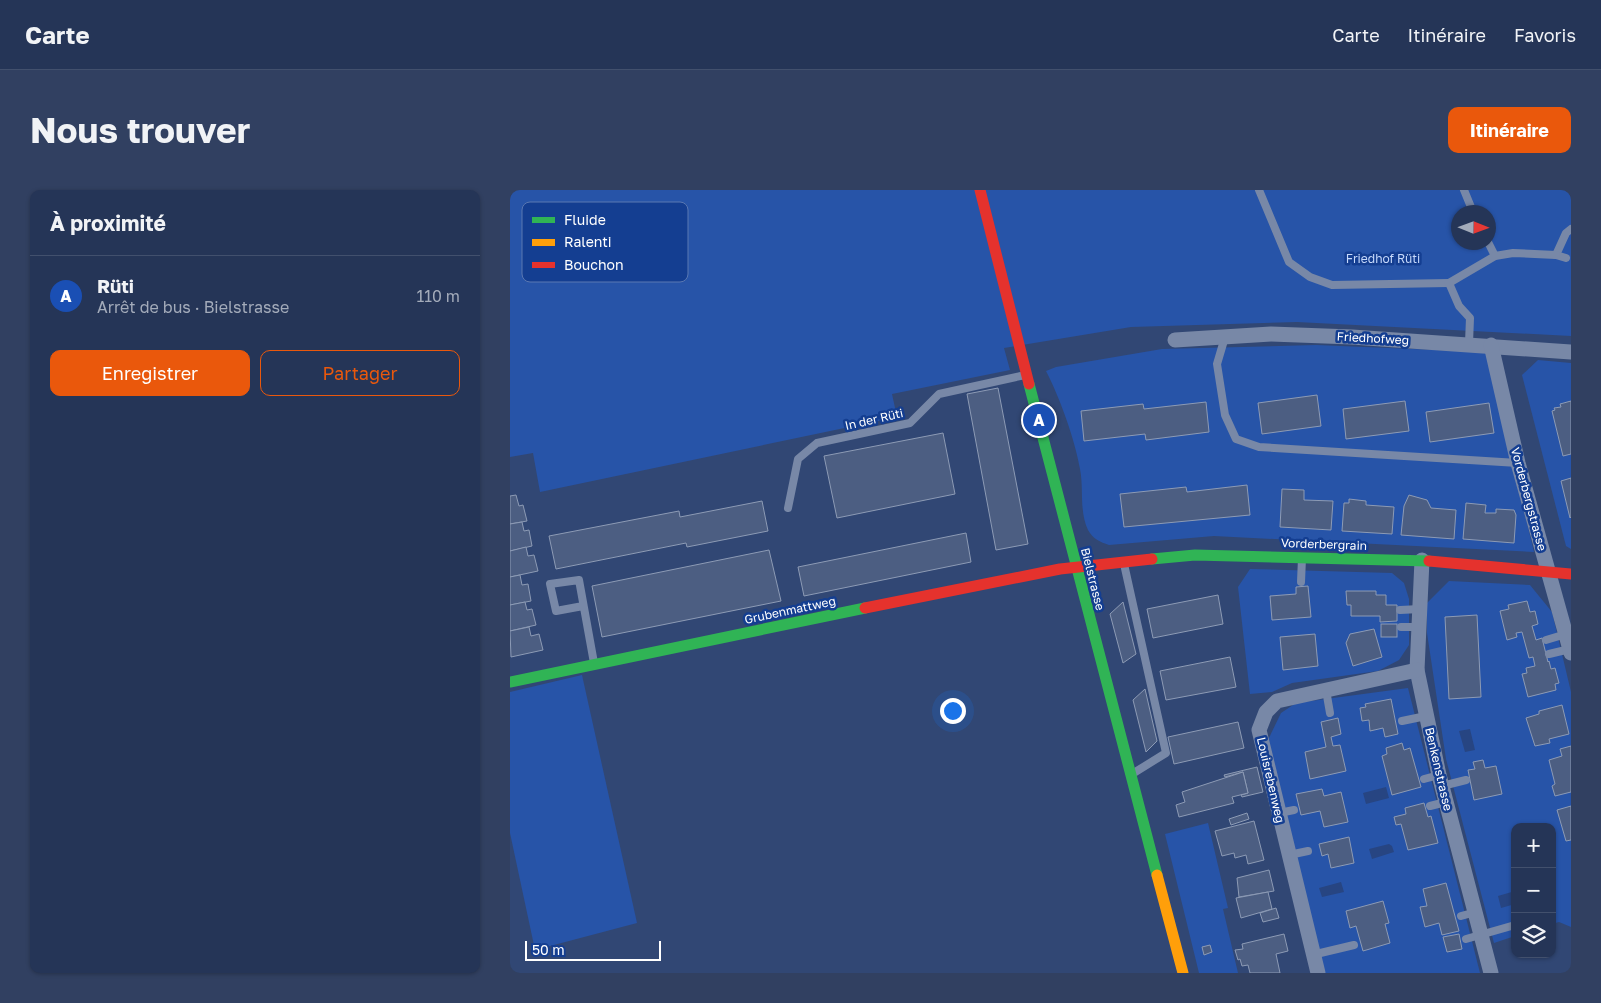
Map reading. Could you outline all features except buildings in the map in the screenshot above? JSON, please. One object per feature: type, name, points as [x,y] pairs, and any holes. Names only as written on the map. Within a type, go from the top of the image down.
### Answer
[{"type":"street","name":"Bielstrasse","points":[[980,190],[1076,568],[1183,973]]},
{"type":"street","name":"Friedhofweg","points":[[1175,340],[1271,334],[1491,344],[1571,352]]},
{"type":"street","name":"Vorderbergstrasse","points":[[1491,344],[1518,463],[1569,645]]},
{"type":"street","name":"Vorderbergrain","points":[[1076,568],[1196,555],[1302,556],[1422,560],[1571,574]]},
{"type":"street","name":"Benkenstrasse","points":[[1422,560],[1417,670],[1468,914],[1482,935],[1491,973]]},
{"type":"street","name":"Grubenmattweg","points":[[510,682],[980,584],[1076,568]]},
{"type":"street","name":"Louisrebenweg","points":[[1318,973],[1312,956],[1259,730],[1266,712],[1277,701],[1417,670]]},
{"type":"lane","points":[[1259,190],[1290,262],[1310,277],[1332,285],[1449,283],[1495,256],[1514,254],[1556,255],[1566,258]]},
{"type":"lane","points":[[1464,190],[1470,205]]},
{"type":"lane","points":[[1556,255],[1566,233],[1571,229]]},
{"type":"lane","points":[[1492,250],[1495,256]]},
{"type":"lane","points":[[1449,283],[1459,306],[1470,318],[1469,343]]},
{"type":"lane","points":[[1225,337],[1217,364],[1225,415],[1236,438],[1259,447],[1518,463]]},
{"type":"lane","name":"In der Rüti","points":[[788,508],[798,459],[817,443],[910,423],[939,394],[1027,375]]},
{"type":"lane","points":[[1302,556],[1302,582]]},
{"type":"lane","points":[[1124,562],[1166,753],[1130,775]]},
{"type":"lane","points":[[583,606],[556,611],[550,584],[579,580],[594,664]]},
{"type":"lane","points":[[1400,610],[1420,609]]},
{"type":"lane","points":[[1401,627],[1419,627]]},
{"type":"lane","points":[[1546,640],[1569,645]]},
{"type":"lane","points":[[1549,654],[1569,645]]},
{"type":"lane","points":[[1326,690],[1330,713]]},
{"type":"lane","points":[[1402,720],[1426,716]]},
{"type":"lane","points":[[1424,779],[1440,781],[1466,780]]},
{"type":"lane","points":[[1430,806],[1446,802]]},
{"type":"lane","points":[[1279,813],[1294,810]]},
{"type":"lane","points":[[1289,855],[1308,851]]},
{"type":"lane","points":[[1466,939],[1511,926]]},
{"type":"lane","points":[[1312,956],[1354,944]]},
{"type":"green space","name":"Friedhof Rüti","points":[[510,190],[1571,190],[1571,336],[1297,322],[1131,327],[1004,348],[1010,370],[892,394],[897,417],[540,492],[533,453],[510,457]]},
{"type":"green space","points":[[1316,345],[1486,352],[1534,552],[1214,536],[1109,545],[1092,536],[1085,523],[1081,477],[1075,445],[1062,406],[1046,371],[1056,367],[1162,349]]},
{"type":"green space","points":[[1538,360],[1571,363],[1571,549],[1566,546],[1522,375]]},
{"type":"green space","points":[[1250,569],[1392,573],[1404,583],[1409,599],[1409,645],[1399,660],[1378,671],[1292,683],[1272,692],[1250,694],[1238,587]]},
{"type":"green space","points":[[1449,581],[1530,585],[1552,612],[1571,692],[1571,927],[1559,922],[1556,923],[1556,823],[1511,823],[1511,937],[1494,943],[1446,759],[1427,633],[1427,603]]},
{"type":"green space","points":[[582,675],[637,923],[535,950],[510,833],[510,692]]},
{"type":"green space","points":[[1408,688],[1480,973],[1324,973],[1267,742],[1281,713],[1296,703]]},
{"type":"green space","points":[[1208,823],[1228,908],[1223,909],[1238,973],[1199,973],[1165,834]]},
{"type":"shaded area","points":[[1470,729],[1475,750],[1465,752],[1459,731]]},
{"type":"shaded area","points":[[1386,787],[1389,798],[1366,804],[1363,793]]},
{"type":"shaded area","points":[[1389,844],[1394,852],[1372,859],[1369,849]]},
{"type":"shaded area","points":[[1341,882],[1344,892],[1322,897],[1319,888]]},
{"type":"shaded area","points":[[1511,892],[1511,905],[1501,908],[1498,896]]},
{"type":"traffic: fast","points":[[1029,384],[1157,875]]},
{"type":"traffic: fast","points":[[1152,559],[1195,555],[1429,561]]},
{"type":"traffic: fast","points":[[510,682],[865,608]]},
{"type":"traffic: slow","points":[[1157,875],[1183,973]]},
{"type":"traffic: jam","points":[[980,190],[1029,384]]},
{"type":"traffic: jam","points":[[865,608],[1060,569],[1152,559]]},
{"type":"traffic: jam","points":[[1429,561],[1571,574]]},
{"type":"place","name":"Rüti","points":[[1039,420]]}]
